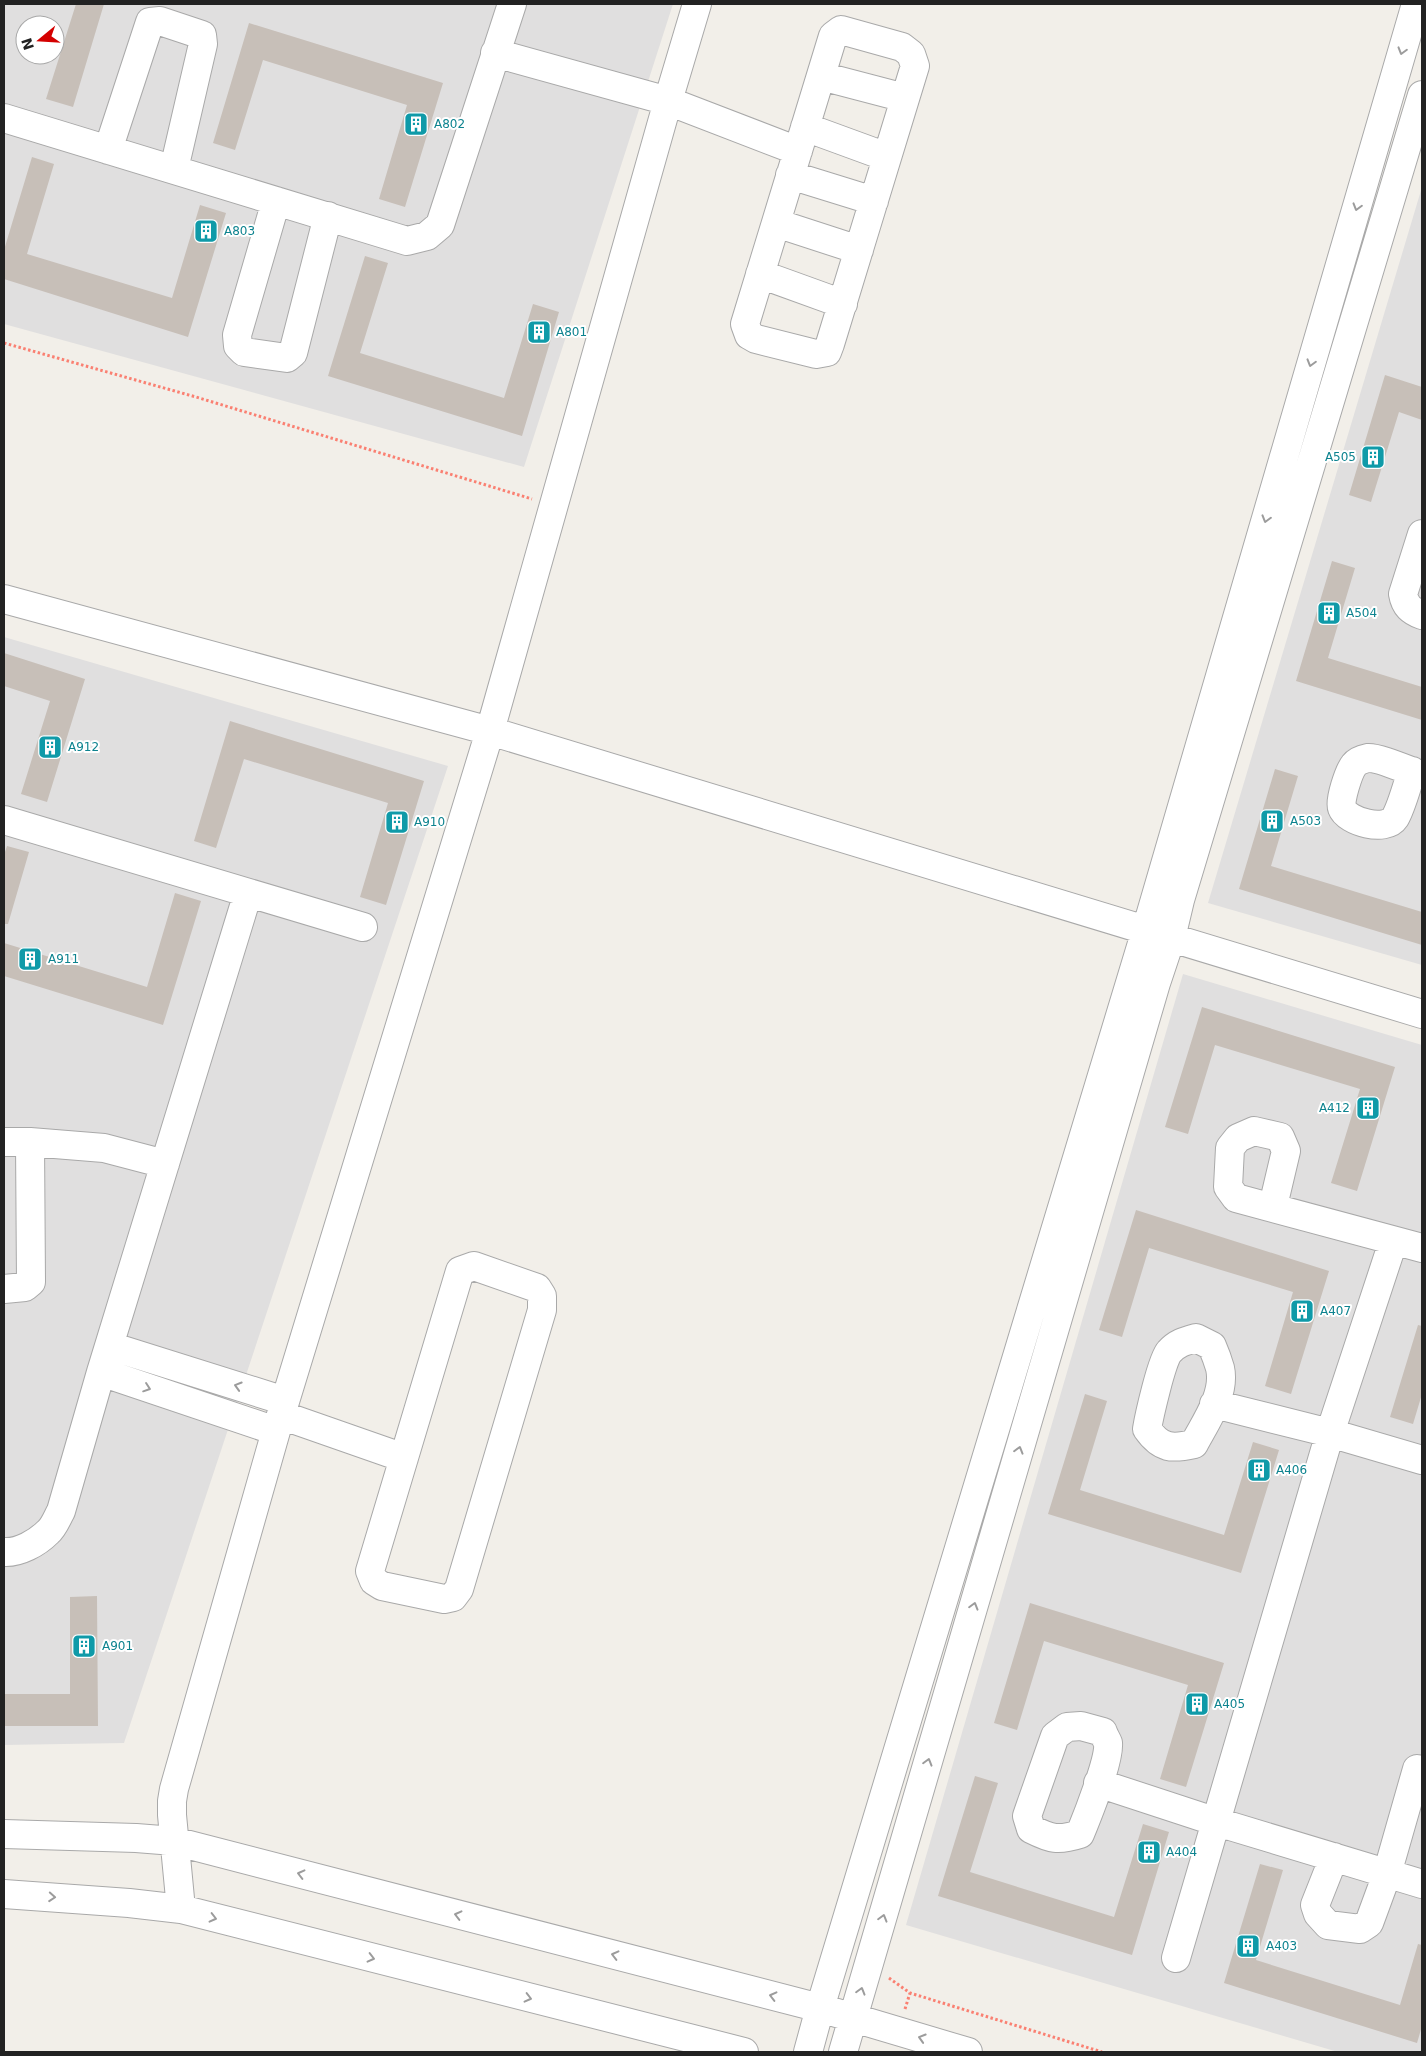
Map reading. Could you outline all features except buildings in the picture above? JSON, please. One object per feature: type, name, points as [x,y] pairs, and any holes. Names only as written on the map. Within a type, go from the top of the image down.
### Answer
[{"type":"street","points":[[4,118],[407,241],[427,236],[440,225],[512,4]]},
{"type":"street","points":[[181,1910],[174,1841],[172,1802],[174,1789],[280,1416],[490,731],[697,4]]},
{"type":"street","points":[[808,2052],[820,2008],[1158,934],[1416,4]]},
{"type":"street","points":[[108,150],[150,22],[160,21],[202,35],[203,44],[174,169]]},
{"type":"street","points":[[841,30],[902,47],[911,54],[915,66],[827,352],[816,354],[756,340],[749,336],[745,324],[821,76],[833,36],[841,30]]},
{"type":"street","points":[[495,53],[668,101],[798,151],[874,201]]},
{"type":"street","points":[[821,76],[905,98]]},
{"type":"street","points":[[843,2052],[1156,983],[1158,934],[1186,881],[1422,95]]},
{"type":"street","points":[[798,151],[888,157]]},
{"type":"street","points":[[276,201],[237,336],[238,346],[244,352],[286,358],[293,354],[328,216]]},
{"type":"street","points":[[776,223],[859,250]]},
{"type":"street","points":[[760,274],[843,304]]},
{"type":"street","points":[[1422,534],[1403,594],[1409,609],[1422,615]]},
{"type":"street","points":[[4,599],[490,731],[1422,1014]]},
{"type":"street","points":[[4,820],[363,927]]},
{"type":"street","points":[[4,1552],[10,1552],[31,1545],[50,1531],[61,1511],[101,1372],[248,893]]},
{"type":"street","points":[[4,1289],[25,1287],[31,1282],[17,1142],[104,1148],[165,1164]]},
{"type":"street","points":[[1273,1206],[1393,1242],[1422,1248]]},
{"type":"street","points":[[1176,1958],[1330,1433],[1393,1242]]},
{"type":"street","points":[[474,1266],[537,1288],[542,1296],[542,1310],[458,1589],[452,1597],[444,1599],[382,1586],[374,1581],[370,1572],[404,1458],[460,1271],[474,1266]]},
{"type":"street","points":[[110,1346],[280,1416],[404,1458]]},
{"type":"street","points":[[101,1372],[280,1416]]},
{"type":"street","points":[[1214,1404],[1330,1433],[1422,1460]]},
{"type":"street","points":[[1334,1857],[1315,1905],[1318,1914],[1328,1925],[1360,1929],[1369,1923],[1386,1874],[1417,1769]]},
{"type":"street","points":[[1098,1784],[1422,1884]]},
{"type":"street","points":[[4,1834],[174,1841],[820,2008],[968,2052]]},
{"type":"street","points":[[4,1894],[129,1903],[181,1910],[744,2052]]},
{"type":"path","points":[[4,342],[196,397],[554,505]]},
{"type":"path","points":[[869,1964],[910,1993],[1102,2052]]},
{"type":"shaded area","points":[[4,4],[673,4],[524,467],[4,324]]},
{"type":"shaded area","points":[[1422,187],[1422,965],[1208,903]]},
{"type":"shaded area","points":[[4,637],[448,766],[124,1743],[4,1745]]},
{"type":"shaded area","points":[[1183,974],[1422,1045],[1422,2052],[1338,2052],[906,1925]]},
{"type":"place","name":"A802","points":[[416,124]]},
{"type":"place","name":"A803","points":[[206,231]]},
{"type":"place","name":"A801","points":[[539,332]]},
{"type":"place","name":"A505","points":[[1373,457]]},
{"type":"place","name":"A504","points":[[1329,613]]},
{"type":"place","name":"A912","points":[[50,747]]},
{"type":"place","name":"A503","points":[[1272,821]]},
{"type":"place","name":"A910","points":[[397,822]]},
{"type":"place","name":"A911","points":[[30,959]]},
{"type":"place","name":"A412","points":[[1368,1108]]},
{"type":"place","name":"A407","points":[[1302,1311]]},
{"type":"place","name":"A406","points":[[1259,1470]]},
{"type":"place","name":"A901","points":[[84,1646]]},
{"type":"place","name":"A405","points":[[1197,1704]]},
{"type":"place","name":"A404","points":[[1149,1852]]},
{"type":"place","name":"A403","points":[[1248,1946]]}]
